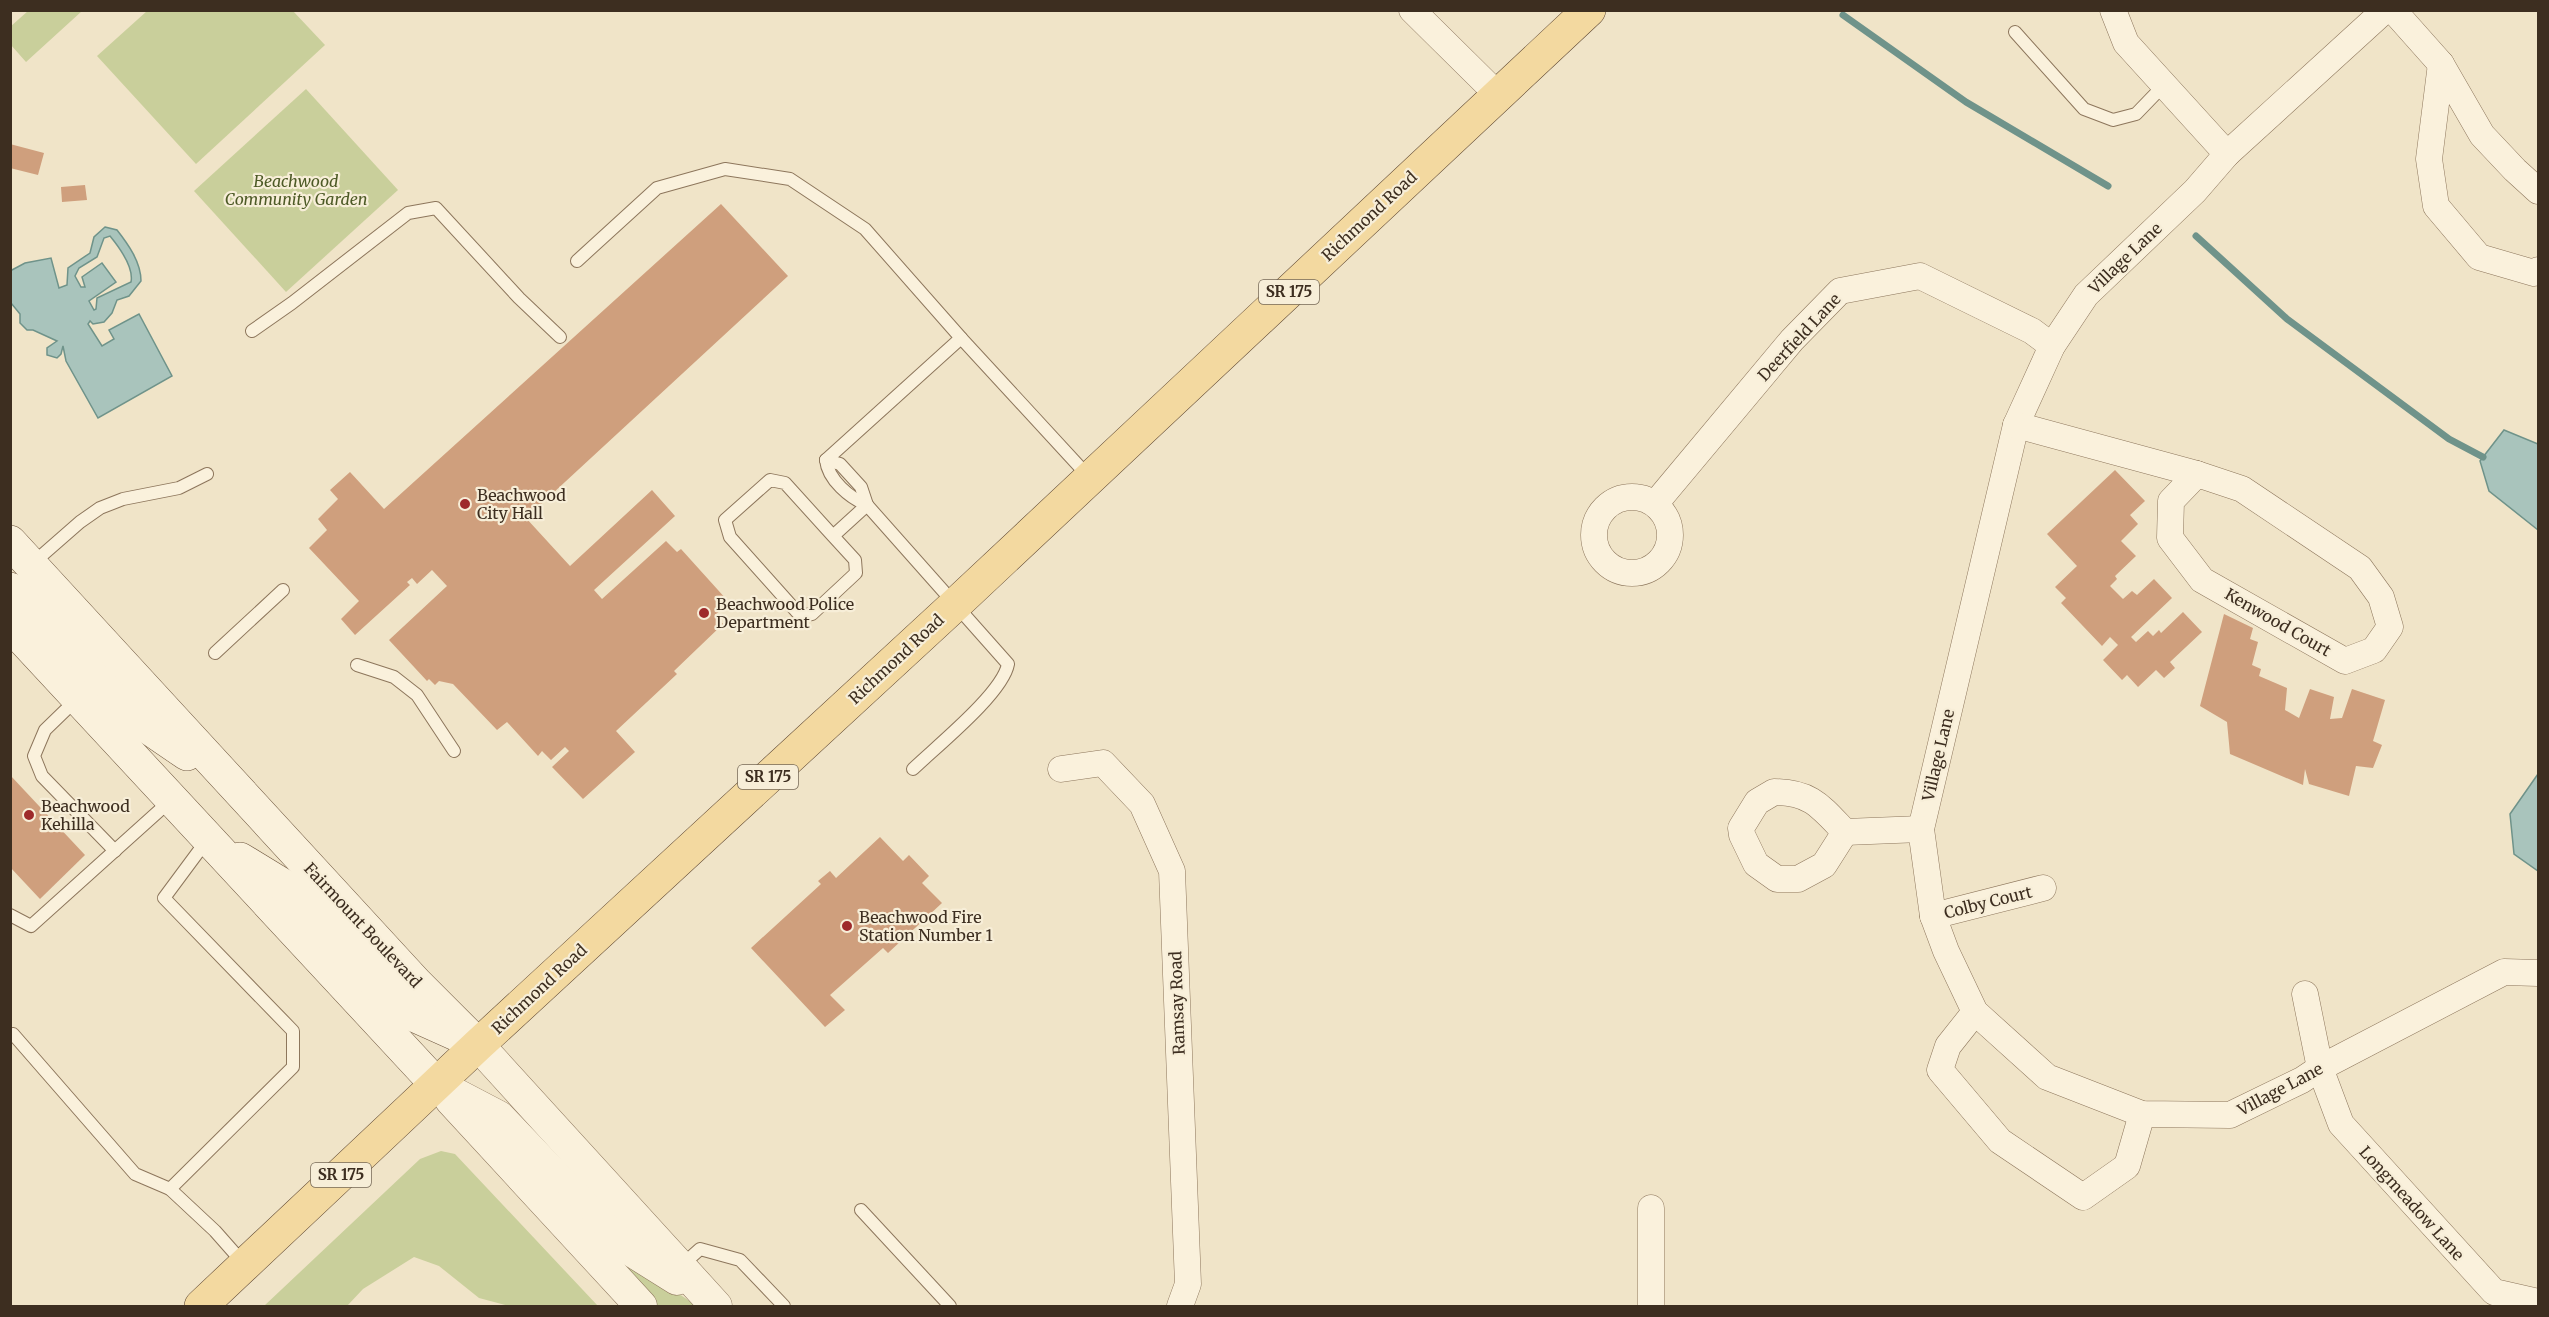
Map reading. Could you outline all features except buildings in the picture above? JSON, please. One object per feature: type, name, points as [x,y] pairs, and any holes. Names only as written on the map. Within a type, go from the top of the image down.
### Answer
[{"type":"main road","name":"Richmond Road","points":[[201,1306],[436,1084],[957,603],[1589,10]]},
{"type":"main road","name":"Fairmount Boulevard","points":[[16,562],[127,713],[234,785],[416,983],[478,1045]]},
{"type":"main road","points":[[10,625],[436,1084]]},
{"type":"main road","points":[[208,839],[286,887],[400,1009],[478,1045]]},
{"type":"street","points":[[1412,10],[1498,95]]},
{"type":"street","points":[[2113,10],[2127,43],[2227,154]]},
{"type":"street","name":"Village Lane","points":[[2385,10],[2227,154],[2195,192],[2086,295],[2052,346],[2016,425],[1921,829],[1933,916],[1946,951],[1975,1012],[2047,1077],[2142,1114],[2230,1115],[2302,1080],[2320,1068],[2504,972],[2538,973]]},
{"type":"street","points":[[2393,10],[2441,64],[2482,135],[2538,191]]},
{"type":"street","points":[[2441,64],[2429,159],[2436,206],[2479,257],[2534,273],[2538,270]]},
{"type":"street","name":"Deerfield Lane","points":[[1655,504],[1792,340],[1840,291],[1920,276],[2032,332],[2052,346]]},
{"type":"street","name":"Kenwood Court","points":[[2016,425],[2197,474],[2242,489],[2360,567],[2381,597],[2390,627],[2374,651],[2345,661],[2202,580],[2170,538],[2171,501],[2197,474]]},
{"type":"street","name":"Ramsay Road","points":[[1061,769],[1104,763],[1142,804],[1172,871],[1188,1284],[1180,1306]]},
{"type":"street","points":[[1845,832],[1921,829]]},
{"type":"street","name":"Colby Court","points":[[1933,916],[2043,888]]},
{"type":"street","name":"Longmeadow Lane","points":[[2306,994],[2320,1068],[2341,1124],[2494,1292],[2538,1302]]},
{"type":"street","points":[[1975,1012],[1948,1046],[1940,1070],[2000,1141],[2083,1197],[2127,1166],[2142,1114]]},
{"type":"street","name":"Fairmount Boulevard","points":[[478,1045],[713,1302]]},
{"type":"street","points":[[436,1084],[499,1117],[618,1242],[713,1302]]},
{"type":"street","points":[[436,1084],[641,1306]]},
{"type":"street","points":[[1651,1208],[1652,1306]]},
{"type":"lane","points":[[2015,32],[2084,109],[2113,120],[2136,114],[2164,85]]},
{"type":"lane","points":[[577,261],[657,188],[725,169],[790,179],[865,229],[1089,478]]},
{"type":"lane","points":[[252,331],[408,213],[436,208],[519,298],[560,337]]},
{"type":"lane","points":[[913,769],[996,689],[1007,673],[1008,664],[957,603],[867,505],[861,487],[840,464],[826,460],[961,338]]},
{"type":"lane","points":[[16,562],[100,508],[123,499],[179,488],[207,474]]},
{"type":"lane","points":[[777,479],[785,483],[833,536],[855,560],[856,573],[812,614],[804,615],[796,612],[730,537],[725,520],[770,480],[777,479]]},
{"type":"lane","points":[[833,536],[867,505]]},
{"type":"lane","points":[[215,653],[283,590]]},
{"type":"lane","points":[[357,665],[394,677],[417,695],[454,751]]},
{"type":"lane","points":[[78,698],[45,730],[34,756],[42,776],[115,851]]},
{"type":"lane","points":[[10,915],[31,926],[171,800]]},
{"type":"lane","points":[[170,1189],[293,1067],[293,1031],[164,898],[208,839]]},
{"type":"lane","points":[[14,1034],[135,1174],[170,1189],[215,1231],[245,1265]]},
{"type":"lane","points":[[861,1210],[950,1306]]},
{"type":"lane","points":[[681,1267],[700,1250],[740,1260],[784,1306]]},
{"type":"green space","points":[[28,11],[82,11],[26,62],[11,45],[10,27]]},
{"type":"green space","points":[[147,11],[293,11],[325,45],[196,164],[97,56]]},
{"type":"green space","name":"Beachwood Community Garden","points":[[306,89],[398,190],[286,292],[194,191]]},
{"type":"green space","points":[[441,1151],[455,1154],[598,1306],[509,1306],[479,1298],[439,1266],[414,1257],[363,1289],[347,1306],[264,1306],[420,1159]]},
{"type":"green space","points":[[613,1250],[697,1306],[651,1306]]},
{"type":"water","points":[[105,227],[117,230],[136,260],[141,281],[129,296],[117,300],[112,313],[104,322],[93,324],[90,321],[88,324],[102,346],[114,339],[109,330],[139,314],[172,376],[98,418],[66,361],[63,346],[57,358],[47,355],[47,348],[57,341],[33,330],[27,330],[20,323],[20,314],[11,303],[10,271],[25,263],[51,258],[59,288],[67,285],[68,268],[90,253],[94,237]],"holes":[[[110,236],[128,264],[131,282],[97,298],[94,310],[89,301],[116,282],[102,263],[82,277],[85,287],[81,287],[75,276],[79,268],[97,257],[104,238]]]},
{"type":"water","points":[[2504,430],[2538,444],[2538,530],[2489,491],[2480,461]]},
{"type":"water","points":[[2538,774],[2538,871],[2514,854],[2510,814]]},
{"type":"waterway","points":[[1843,15],[1966,102],[2108,186]]},
{"type":"waterway","points":[[2196,236],[2287,319],[2449,439],[2483,457]]},
{"type":"place","name":"Beachwood City Hall","points":[[465,504]]},
{"type":"place","name":"Beachwood Police Department","points":[[704,613]]},
{"type":"place","name":"Beachwood Kehilla","points":[[29,815]]},
{"type":"place","name":"Beachwood Fire Station Number 1","points":[[847,926]]}]
